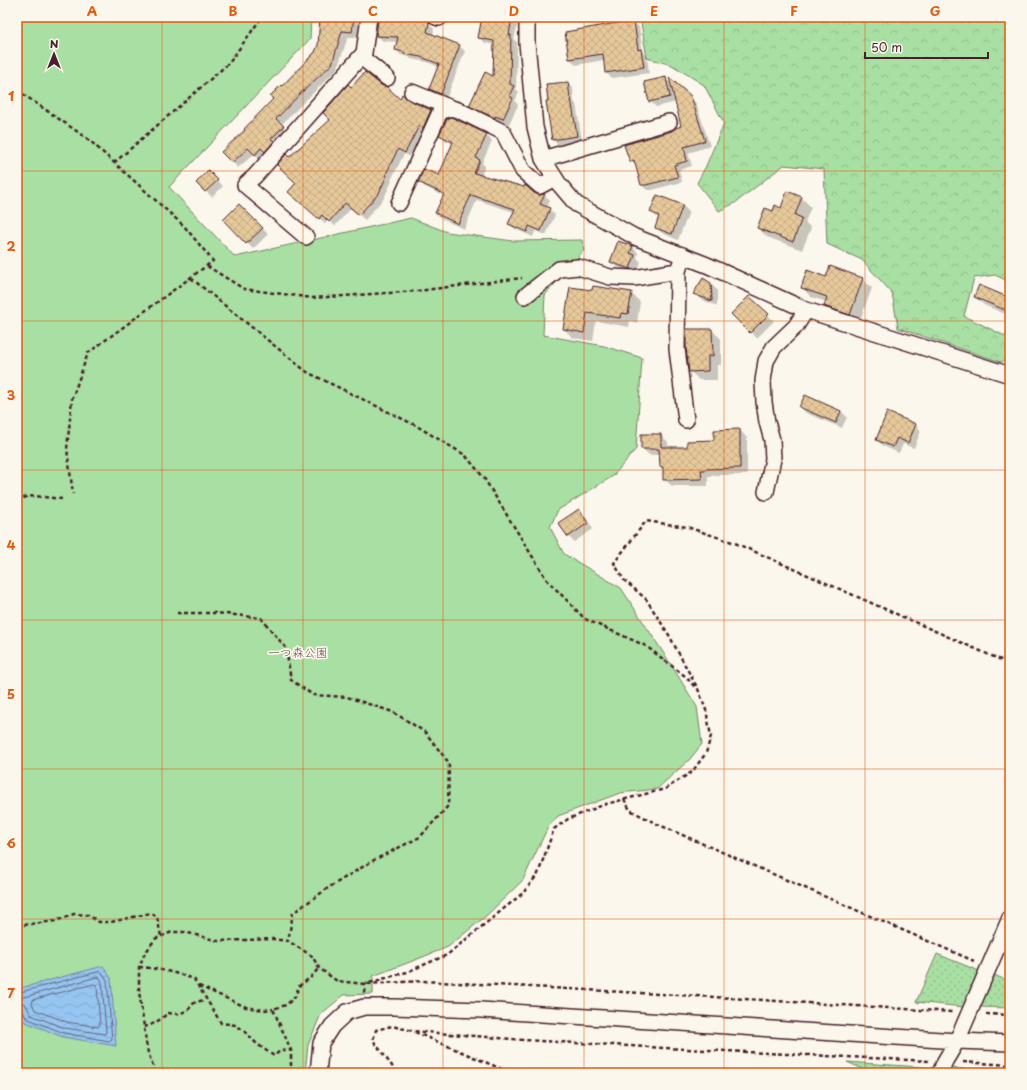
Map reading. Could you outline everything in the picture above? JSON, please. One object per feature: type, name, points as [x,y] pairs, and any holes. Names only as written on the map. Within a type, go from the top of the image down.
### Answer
[{"type":"street","points":[[306,237],[245,185],[255,176],[364,53],[369,17]]},
{"type":"street","points":[[436,17],[440,17]]},
{"type":"street","points":[[527,17],[527,43],[535,127],[543,159],[555,178],[576,204],[635,236],[707,265],[806,310],[1010,375]]},
{"type":"street","points":[[361,57],[387,78]]},
{"type":"street","points":[[412,92],[458,110],[503,132],[523,171],[540,186],[555,178]]},
{"type":"street","points":[[399,203],[440,112],[451,108]]},
{"type":"street","points":[[543,159],[669,122]]},
{"type":"street","points":[[683,255],[678,271],[677,348],[686,420]]},
{"type":"street","points":[[525,296],[559,269],[578,267],[610,277],[634,278],[678,271]]},
{"type":"street","points":[[766,492],[773,459],[772,440],[764,402],[766,361],[774,347],[796,326],[806,310]]},
{"type":"street","points":[[942,1067],[957,1041],[970,1013],[988,967],[1010,918]]},
{"type":"street","points":[[318,1073],[322,1043],[332,1026],[347,1012],[364,1007],[481,1010],[957,1041],[1010,1043]]},
{"type":"path","points":[[114,163],[229,63],[262,17]]},
{"type":"path","points":[[17,90],[88,139],[184,226],[214,261],[88,353],[72,399],[67,449],[73,494]]},
{"type":"path","points":[[207,266],[244,289],[313,298],[417,291],[523,278]]},
{"type":"path","points":[[190,278],[307,372],[415,425],[465,454],[484,478],[547,580],[585,619],[646,646],[698,689]]},
{"type":"path","points":[[17,502],[26,497],[35,496],[63,499]]},
{"type":"path","points":[[365,984],[407,972],[447,955],[523,893],[538,874],[554,829],[568,818],[624,799],[665,789],[692,772],[706,753],[711,736],[706,710],[698,689],[668,635],[646,600],[624,580],[614,563],[646,521],[687,527],[735,543],[1010,664]]},
{"type":"path","points":[[177,613],[218,613],[261,618],[286,648],[291,680],[313,695],[347,697],[393,712],[425,732],[449,764],[448,806],[420,837],[374,860],[328,888],[293,912],[288,941]]},
{"type":"path","points":[[624,799],[630,810],[656,824],[988,967]]},
{"type":"path","points":[[17,924],[23,925],[56,921],[74,914],[88,915],[99,922],[111,922],[150,913],[157,917],[162,936]]},
{"type":"path","points":[[155,1073],[147,1049],[139,991],[139,967],[144,955],[155,939],[172,932],[185,932],[218,941],[274,939],[288,941],[312,956],[319,968],[337,981],[365,984],[423,981],[1010,1015]]},
{"type":"path","points":[[139,967],[174,972],[194,979],[221,1023],[236,1025],[244,1030],[257,1044],[274,1056],[280,1051],[291,1050]]},
{"type":"path","points":[[198,986],[246,1007],[264,1010],[273,1009],[286,1005],[294,997],[299,986],[310,978],[319,968]]},
{"type":"path","points":[[364,1007],[365,984]]},
{"type":"path","points":[[144,1027],[163,1018],[168,1013],[177,1014],[187,1012],[194,1003],[206,999]]},
{"type":"path","points":[[273,1009],[291,1050],[291,1073]]},
{"type":"path","points":[[398,1073],[373,1040],[376,1030],[392,1026],[413,1030],[532,1040],[942,1067],[1010,1065]]},
{"type":"path","points":[[413,1030],[511,1073]]},
{"type":"green space","name":"一つ森公園","points":[[17,17],[311,17],[310,39],[169,187],[235,257],[411,218],[447,232],[513,241],[582,240],[584,250],[545,295],[543,335],[604,346],[642,358],[636,449],[613,476],[558,510],[550,527],[564,554],[621,588],[697,707],[702,744],[690,759],[657,789],[620,793],[558,816],[548,827],[523,880],[486,916],[448,947],[373,976],[373,994],[344,995],[321,1014],[308,1045],[305,1073],[17,1073]]},
{"type":"green space","points":[[640,17],[1010,17],[1010,282],[995,275],[974,278],[964,316],[1007,337],[1010,344],[1010,358],[1001,362],[898,328],[892,293],[862,260],[827,244],[824,169],[784,165],[735,203],[719,211],[697,183],[706,166],[724,123],[704,85],[672,65],[647,58]]},
{"type":"green space","points":[[937,954],[979,971],[964,1007],[916,1002]]},
{"type":"green space","points":[[992,974],[1010,982],[1010,1008],[979,1007]]},
{"type":"green space","points":[[847,1062],[936,1068],[934,1073],[872,1073]]},
{"type":"green space","points":[[950,1068],[1010,1073],[948,1073]]},
{"type":"water","points":[[103,966],[111,978],[116,1046],[63,1037],[23,1021],[17,1005],[17,989]]},
{"type":"building","points":[[320,17],[354,17],[352,32],[342,31],[332,64],[276,119],[284,126],[271,139],[274,141],[265,152],[261,148],[255,155],[248,148],[232,163],[221,152],[245,130],[244,129],[273,99],[270,96],[281,85],[282,86],[315,52],[318,45]]},
{"type":"building","points":[[381,17],[427,17],[429,23],[427,32],[460,45],[441,94],[429,89],[439,64],[421,57],[404,54],[404,52],[395,50],[398,37],[376,36],[378,21],[381,21]]},
{"type":"building","points":[[482,17],[512,17],[509,35],[511,35],[510,84],[514,86],[509,96],[513,98],[503,119],[495,116],[495,118],[469,106],[485,72],[493,76],[494,41],[478,38]]},
{"type":"building","points":[[634,20],[638,50],[641,49],[644,67],[605,73],[603,54],[569,59],[565,32]]},
{"type":"building","points":[[365,72],[381,85],[387,87],[400,99],[402,94],[409,100],[431,110],[423,128],[419,126],[405,153],[398,149],[379,193],[359,215],[345,203],[329,222],[322,215],[319,219],[288,192],[296,183],[277,165],[286,154],[289,157],[330,120],[323,113],[348,84],[351,87]]},
{"type":"building","points":[[666,77],[670,97],[649,102],[644,82]]},
{"type":"building","points":[[669,77],[691,96],[705,141],[684,147],[687,161],[674,165],[678,177],[641,185],[634,160],[630,162],[624,145],[672,131],[681,126]]},
{"type":"building","points":[[568,82],[577,136],[552,140],[546,101],[548,101],[546,84]]},
{"type":"building","points":[[451,117],[487,134],[476,158],[480,160],[474,173],[524,187],[525,185],[534,193],[539,195],[545,194],[540,204],[550,208],[541,231],[529,226],[527,232],[508,224],[515,209],[471,195],[458,224],[435,213],[444,194],[418,182],[424,169],[439,175],[453,142],[439,135],[447,119]]},
{"type":"building","points":[[208,170],[218,180],[205,192],[196,183]]},
{"type":"building","points":[[787,191],[802,197],[795,215],[802,218],[793,242],[757,228],[765,208],[773,211],[775,205],[781,208]]},
{"type":"building","points":[[657,195],[683,205],[672,234],[655,228],[659,216],[650,212]]},
{"type":"building","points":[[239,204],[263,228],[246,244],[223,220]]},
{"type":"building","points":[[618,241],[633,246],[630,253],[635,255],[630,269],[610,262]]},
{"type":"building","points":[[830,266],[863,278],[850,315],[824,306],[827,297],[801,288],[807,270],[826,277]]},
{"type":"building","points":[[703,278],[711,283],[712,301],[693,294]]},
{"type":"building","points":[[979,285],[1010,298],[1010,312],[974,297]]},
{"type":"building","points":[[593,286],[632,292],[628,314],[621,313],[620,318],[587,313],[584,333],[563,329],[570,287],[592,290]]},
{"type":"building","points":[[749,296],[769,314],[750,333],[731,314]]},
{"type":"building","points":[[686,329],[712,329],[713,356],[708,356],[708,371],[689,372],[686,348]]},
{"type":"building","points":[[805,395],[841,411],[836,423],[799,407]]},
{"type":"building","points":[[887,412],[916,424],[908,443],[897,438],[893,447],[876,440]]},
{"type":"building","points":[[740,429],[740,468],[701,470],[702,479],[663,480],[663,467],[660,467],[659,449],[641,449],[641,434],[661,434],[661,447],[687,447],[687,441],[714,440],[714,430]]},
{"type":"building","points":[[579,509],[588,523],[568,537],[558,523]]}]
